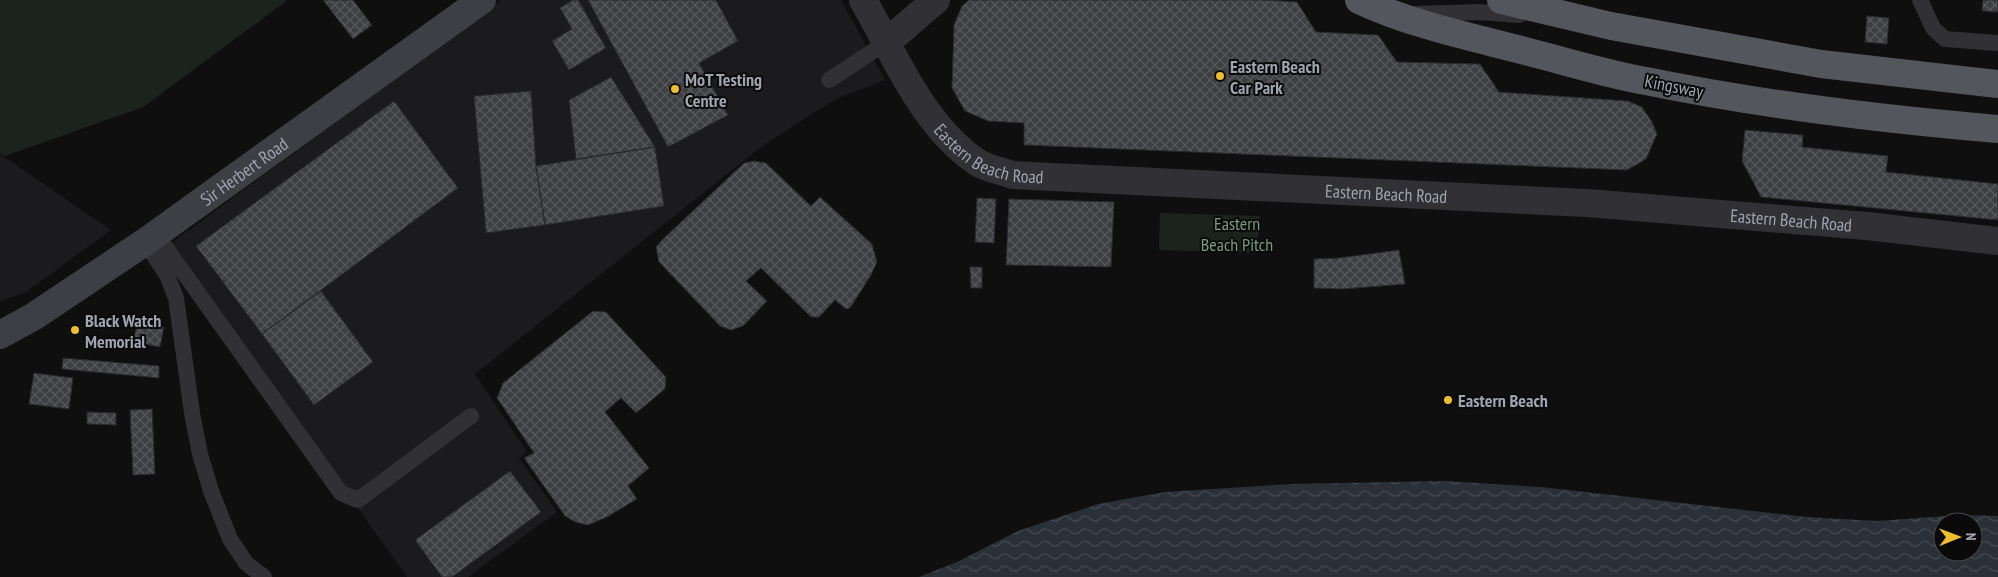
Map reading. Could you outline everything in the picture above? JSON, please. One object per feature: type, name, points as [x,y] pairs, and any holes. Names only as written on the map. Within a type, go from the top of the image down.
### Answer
[{"type":"highway","name":"Kingsway","points":[[1359,0],[1450,32],[1644,81],[1782,106],[1905,121],[1998,129]]},
{"type":"highway","points":[[1502,0],[1664,36],[1821,64],[1998,84]]},
{"type":"main road","name":"Sir Herbert Road","points":[[0,335],[40,312],[151,238],[482,0]]},
{"type":"street","name":"Eastern Beach Road","points":[[863,0],[912,90],[952,140],[978,163],[1013,175],[1587,202],[1867,226],[1998,242]]},
{"type":"street","points":[[887,42],[936,0]]},
{"type":"lane","points":[[1920,0],[1932,28],[1945,39],[1998,43]]},
{"type":"lane","points":[[1398,15],[1471,12],[1520,15],[1544,10]]},
{"type":"lane","points":[[829,80],[887,42]]},
{"type":"lane","points":[[151,238],[341,493],[358,500],[471,416]]},
{"type":"lane","points":[[151,238],[176,298],[192,413],[200,454],[210,490],[230,539],[249,570],[264,577]]},
{"type":"shaded area","points":[[502,0],[841,0],[885,80],[836,99],[765,144],[475,374],[527,452],[519,458],[557,512],[468,577],[407,577],[170,244]]},
{"type":"shaded area","points":[[0,154],[111,230],[26,292],[0,301]]},
{"type":"green space","points":[[0,0],[288,0],[143,107],[5,156],[0,153]]},
{"type":"green space","name":"Eastern Beach Pitch","points":[[1160,213],[1260,216],[1257,253],[1159,250]]},
{"type":"water","points":[[1444,481],[1541,487],[1806,517],[1877,521],[1933,517],[1933,562],[1983,562],[1983,516],[1998,516],[1998,577],[919,577],[957,562],[1018,531],[1098,504],[1165,492],[1291,484]]},
{"type":"building","points":[[323,0],[353,0],[372,25],[353,39]]},
{"type":"building","points":[[573,0],[578,0],[606,48],[569,70],[552,41],[572,29],[560,8]]},
{"type":"building","name":"MoT Testing Centre","points":[[588,0],[716,0],[738,41],[699,63],[728,115],[668,147]]},
{"type":"building","name":"Eastern Beach Car Park","points":[[969,0],[1265,0],[1297,2],[1316,32],[1378,35],[1397,62],[1480,64],[1499,92],[1628,101],[1642,107],[1657,134],[1646,159],[1627,170],[1024,145],[1024,123],[988,121],[965,111],[952,88],[954,25],[962,6]]},
{"type":"building","points":[[1983,0],[1998,0],[1998,12],[1982,11]]},
{"type":"building","points":[[1867,16],[1889,18],[1887,44],[1865,42]]},
{"type":"building","points":[[611,77],[655,147],[576,159],[569,100]]},
{"type":"building","points":[[531,91],[536,166],[545,225],[486,233],[474,96]]},
{"type":"building","points":[[394,101],[458,188],[262,334],[196,246]]},
{"type":"building","points":[[1745,130],[1803,135],[1802,147],[1888,156],[1886,172],[1998,184],[1998,220],[1761,197],[1742,161]]},
{"type":"building","points":[[655,147],[664,206],[545,225],[536,166]]},
{"type":"building","points":[[754,161],[766,163],[811,206],[820,197],[872,244],[877,262],[850,308],[846,309],[835,300],[819,317],[811,317],[761,268],[746,281],[767,301],[743,326],[731,330],[720,326],[659,262],[656,247],[663,239],[744,163]]},
{"type":"building","points":[[977,198],[996,199],[994,243],[975,242]]},
{"type":"building","points":[[1009,199],[1114,202],[1111,267],[1006,265]]},
{"type":"building","points":[[1399,250],[1405,284],[1343,289],[1314,288],[1314,259],[1339,258]]},
{"type":"building","points":[[970,267],[982,267],[982,288],[971,288]]},
{"type":"building","points":[[321,291],[373,362],[314,405],[262,334]]},
{"type":"building","points":[[593,311],[606,312],[666,377],[665,389],[636,413],[621,398],[605,412],[649,468],[628,486],[637,499],[607,517],[588,525],[575,522],[565,516],[524,458],[534,453],[497,398],[503,383]]},
{"type":"building","points":[[138,321],[164,327],[160,347],[133,342]]},
{"type":"building","points":[[63,358],[159,366],[159,378],[62,369]]},
{"type":"building","points":[[34,373],[73,378],[69,409],[29,404]]},
{"type":"building","points":[[152,409],[155,474],[133,475],[130,410]]},
{"type":"building","points":[[87,412],[116,413],[116,425],[87,424]]},
{"type":"building","points":[[510,471],[541,512],[452,577],[442,577],[415,540]]},
{"type":"place","name":"Eastern Beach Car Park","points":[[1220,76]]},
{"type":"place","name":"MoT Testing Centre","points":[[675,89]]},
{"type":"place","name":"Black Watch Memorial","points":[[75,330]]},
{"type":"place","name":"Eastern Beach","points":[[1448,400]]}]
